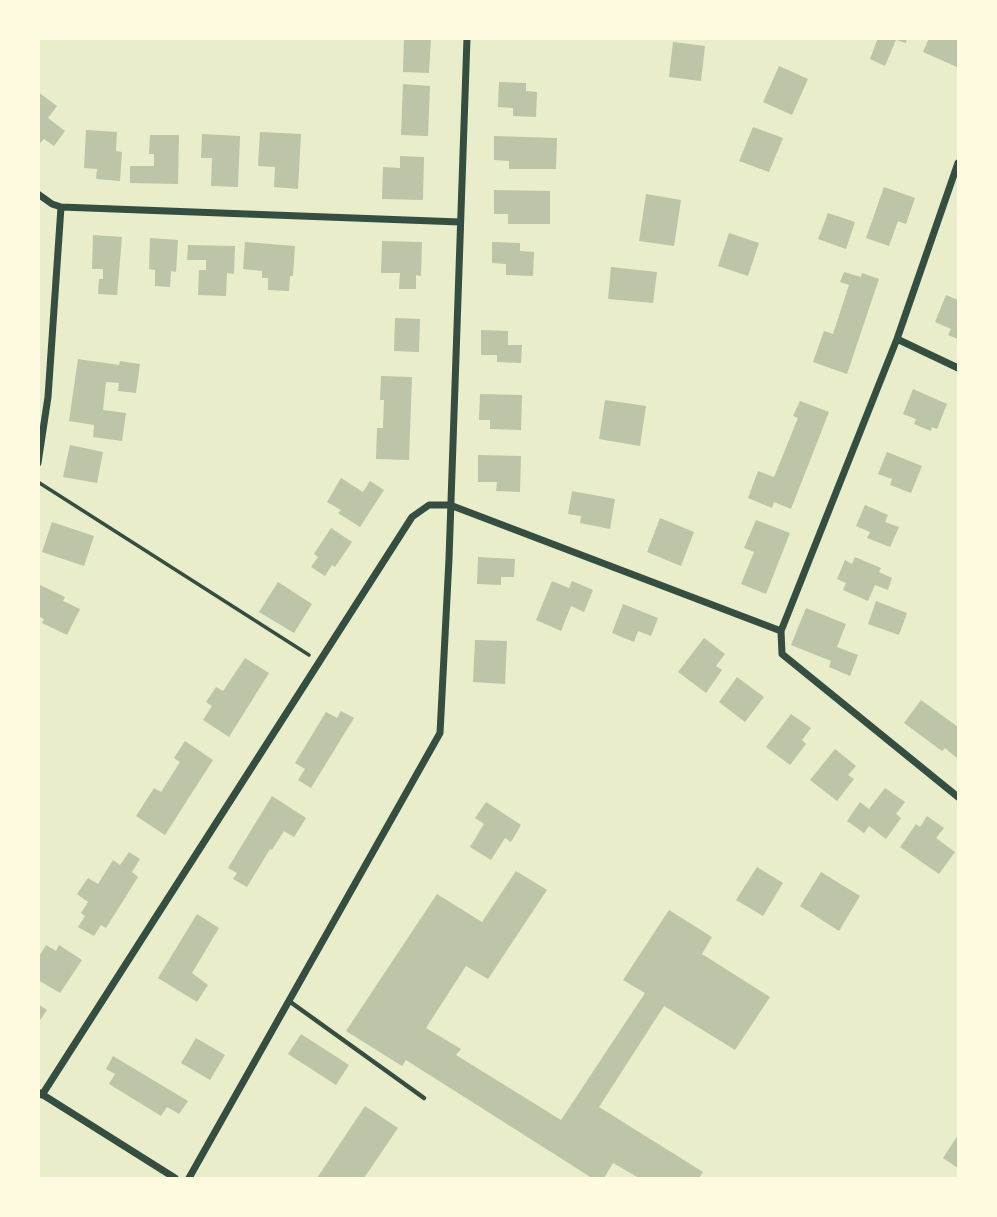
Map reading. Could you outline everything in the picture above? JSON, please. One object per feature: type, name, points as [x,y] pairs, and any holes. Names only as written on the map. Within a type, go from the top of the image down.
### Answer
[{"type":"street","points":[[189,1178],[440,733],[467,38]]},
{"type":"street","points":[[958,163],[897,339],[781,631],[782,654],[958,797]]},
{"type":"street","points":[[38,194],[51,204],[61,207],[460,222]]},
{"type":"street","points":[[38,463],[48,397],[61,207]]},
{"type":"street","points":[[897,339],[958,368]]},
{"type":"street","points":[[175,1178],[40,1093],[412,517],[429,505],[450,505],[781,631]]},
{"type":"lane","points":[[289,1001],[424,1098]]},
{"type":"path","points":[[38,482],[320,662]]},
{"type":"building","points":[[404,38],[431,38],[429,73],[403,72]]},
{"type":"building","points":[[878,38],[907,38],[906,43],[896,40],[885,66],[870,59]]},
{"type":"building","points":[[929,38],[958,38],[957,67],[923,52]]},
{"type":"building","points":[[673,42],[705,46],[701,81],[669,77]]},
{"type":"building","points":[[779,66],[808,79],[792,115],[763,102]]},
{"type":"building","points":[[499,82],[526,83],[526,91],[537,92],[536,117],[513,116],[513,108],[498,107]]},
{"type":"building","points":[[403,84],[430,86],[428,136],[401,135]]},
{"type":"building","points":[[38,92],[57,106],[48,118],[65,131],[54,146],[44,139],[38,145]]},
{"type":"building","points":[[753,127],[783,138],[769,172],[739,161]]},
{"type":"building","points":[[86,130],[117,132],[116,151],[122,152],[120,181],[96,179],[97,169],[84,168]]},
{"type":"building","points":[[260,132],[301,134],[298,189],[274,187],[275,167],[258,166]]},
{"type":"building","points":[[202,134],[240,136],[238,187],[211,186],[212,158],[201,158]]},
{"type":"building","points":[[150,135],[179,135],[178,184],[130,183],[130,166],[154,166],[154,154],[149,154]]},
{"type":"building","points":[[494,136],[557,138],[556,169],[509,169],[509,161],[494,160]]},
{"type":"building","points":[[400,156],[424,157],[423,200],[382,199],[383,167],[400,168]]},
{"type":"building","points":[[884,187],[915,198],[906,224],[898,221],[889,246],[866,238]]},
{"type":"building","points":[[494,190],[550,191],[550,224],[508,224],[508,214],[494,214]]},
{"type":"building","points":[[646,194],[681,200],[674,246],[639,241]]},
{"type":"building","points":[[828,213],[855,222],[846,249],[818,239]]},
{"type":"building","points":[[729,233],[759,243],[748,276],[718,266]]},
{"type":"building","points":[[93,235],[122,237],[117,295],[98,294],[103,269],[92,269]]},
{"type":"building","points":[[150,238],[178,240],[176,272],[171,271],[170,287],[155,286],[155,270],[149,269]]},
{"type":"building","points":[[382,241],[422,242],[421,276],[416,275],[416,289],[399,289],[400,273],[381,273]]},
{"type":"building","points":[[245,242],[295,246],[289,291],[268,290],[268,278],[262,278],[262,271],[243,269]]},
{"type":"building","points":[[492,242],[520,243],[520,251],[534,252],[533,276],[506,275],[506,264],[492,263]]},
{"type":"building","points":[[188,245],[235,246],[234,274],[227,273],[226,296],[198,295],[199,270],[206,270],[206,260],[187,260]]},
{"type":"building","points":[[611,267],[657,272],[653,303],[608,299]]},
{"type":"building","points":[[844,272],[861,277],[862,273],[879,279],[847,374],[813,362],[824,331],[833,334],[849,285],[840,282]]},
{"type":"building","points":[[946,295],[958,300],[958,339],[948,335],[951,329],[935,322]]},
{"type":"building","points":[[395,318],[420,319],[419,352],[394,351]]},
{"type":"building","points":[[481,330],[508,331],[508,345],[522,345],[521,363],[497,362],[497,355],[481,355]]},
{"type":"building","points":[[78,359],[119,365],[120,361],[140,364],[136,393],[118,391],[119,383],[106,382],[103,410],[126,413],[122,441],[93,437],[94,425],[69,421]]},
{"type":"building","points":[[381,376],[412,377],[409,460],[376,459],[377,428],[383,428]]},
{"type":"building","points":[[913,389],[947,404],[937,429],[932,427],[931,431],[914,424],[916,419],[903,414]]},
{"type":"building","points":[[480,394],[522,395],[521,430],[490,429],[490,420],[479,420]]},
{"type":"building","points":[[605,400],[646,406],[640,446],[599,439]]},
{"type":"building","points":[[800,401],[829,412],[791,509],[774,502],[772,508],[748,498],[758,471],[774,477],[798,418],[793,416]]},
{"type":"building","points":[[70,445],[103,452],[97,483],[63,477]]},
{"type":"building","points":[[887,452],[922,466],[911,493],[890,485],[892,479],[878,474]]},
{"type":"building","points":[[478,455],[521,456],[520,492],[496,491],[497,482],[478,482]]},
{"type":"building","points":[[341,478],[363,492],[370,481],[384,490],[360,527],[338,513],[341,510],[327,502]]},
{"type":"building","points":[[572,491],[615,499],[610,529],[580,523],[581,516],[568,514]]},
{"type":"building","points":[[865,505],[888,515],[885,522],[899,527],[890,547],[867,538],[870,532],[856,526]]},
{"type":"building","points":[[660,518],[694,532],[681,566],[647,552]]},
{"type":"building","points":[[756,520],[790,533],[766,594],[741,584],[754,552],[744,548]]},
{"type":"building","points":[[52,522],[94,536],[84,566],[42,552]]},
{"type":"building","points":[[331,528],[352,542],[335,567],[332,565],[325,576],[311,567],[318,557],[314,554]]},
{"type":"building","points":[[478,557],[515,559],[514,577],[501,577],[501,585],[477,584]]},
{"type":"building","points":[[855,557],[881,568],[879,572],[892,578],[888,590],[875,585],[868,601],[843,590],[846,583],[837,579],[845,560],[852,564]]},
{"type":"building","points":[[552,581],[569,588],[572,581],[593,590],[584,612],[571,606],[561,631],[536,620]]},
{"type":"building","points":[[278,582],[312,604],[294,633],[259,612]]},
{"type":"building","points":[[38,584],[65,597],[63,601],[80,609],[67,635],[42,623],[44,619],[38,616]]},
{"type":"building","points":[[876,601],[907,613],[899,635],[868,624]]},
{"type":"building","points":[[623,604],[658,618],[651,636],[638,631],[634,642],[612,633]]},
{"type":"building","points":[[806,608],[846,624],[837,647],[858,655],[850,676],[829,667],[831,661],[791,645]]},
{"type":"building","points":[[704,638],[725,654],[716,666],[722,670],[706,693],[678,672]]},
{"type":"building","points":[[475,640],[507,641],[505,684],[473,682]]},
{"type":"building","points":[[245,658],[269,673],[229,737],[203,720],[212,706],[206,702],[216,687],[223,691]]},
{"type":"building","points":[[737,677],[764,697],[745,722],[719,702]]},
{"type":"building","points":[[921,700],[958,727],[957,758],[945,748],[942,751],[904,723]]},
{"type":"building","points":[[341,711],[354,718],[311,788],[298,780],[305,769],[295,763],[326,712],[337,718]]},
{"type":"building","points":[[791,714],[811,728],[802,740],[806,744],[790,765],[766,747]]},
{"type":"building","points":[[185,741],[213,760],[165,835],[136,816],[154,788],[161,792],[180,762],[174,758]]},
{"type":"building","points":[[835,749],[856,766],[848,775],[854,779],[837,801],[810,780]]},
{"type":"building","points":[[885,788],[905,802],[896,814],[901,818],[886,839],[869,826],[864,833],[847,821],[860,802],[869,809]]},
{"type":"building","points":[[272,796],[306,818],[294,837],[284,831],[247,887],[233,879],[237,873],[228,868]]},
{"type":"building","points":[[486,802],[521,825],[511,842],[505,838],[491,860],[470,847],[484,824],[475,818]]},
{"type":"building","points":[[927,816],[944,828],[936,838],[955,852],[939,874],[900,847],[916,824],[920,827]]},
{"type":"building","points":[[129,852],[140,859],[132,872],[138,877],[106,928],[101,925],[94,936],[78,927],[85,916],[81,913],[88,902],[77,894],[88,878],[98,884],[113,860],[120,865]]},
{"type":"building","points":[[757,867],[783,883],[763,916],[736,900]]},
{"type":"building","points":[[516,871],[547,890],[488,979],[466,966],[426,1028],[461,1049],[456,1055],[561,1120],[645,993],[623,980],[669,910],[712,937],[702,954],[770,997],[735,1050],[664,1006],[599,1107],[703,1172],[699,1178],[639,1178],[613,1163],[604,1178],[592,1178],[406,1060],[402,1066],[346,1031],[437,894],[482,922]]},
{"type":"building","points":[[821,872],[860,896],[839,931],[800,906]]},
{"type":"building","points":[[197,914],[219,928],[192,973],[208,985],[197,1002],[158,978]]},
{"type":"building","points":[[46,945],[56,951],[59,945],[82,960],[60,993],[38,980],[38,958]]},
{"type":"building","points":[[38,1004],[47,1010],[38,1023]]},
{"type":"building","points":[[301,1034],[349,1065],[336,1085],[288,1054]]},
{"type":"building","points":[[196,1038],[225,1055],[210,1080],[181,1063]]},
{"type":"building","points":[[113,1056],[188,1101],[179,1114],[167,1107],[161,1116],[109,1084],[115,1074],[106,1069]]},
{"type":"building","points":[[365,1106],[398,1128],[364,1178],[317,1178]]},
{"type":"building","points":[[958,1135],[958,1168],[943,1158]]}]
